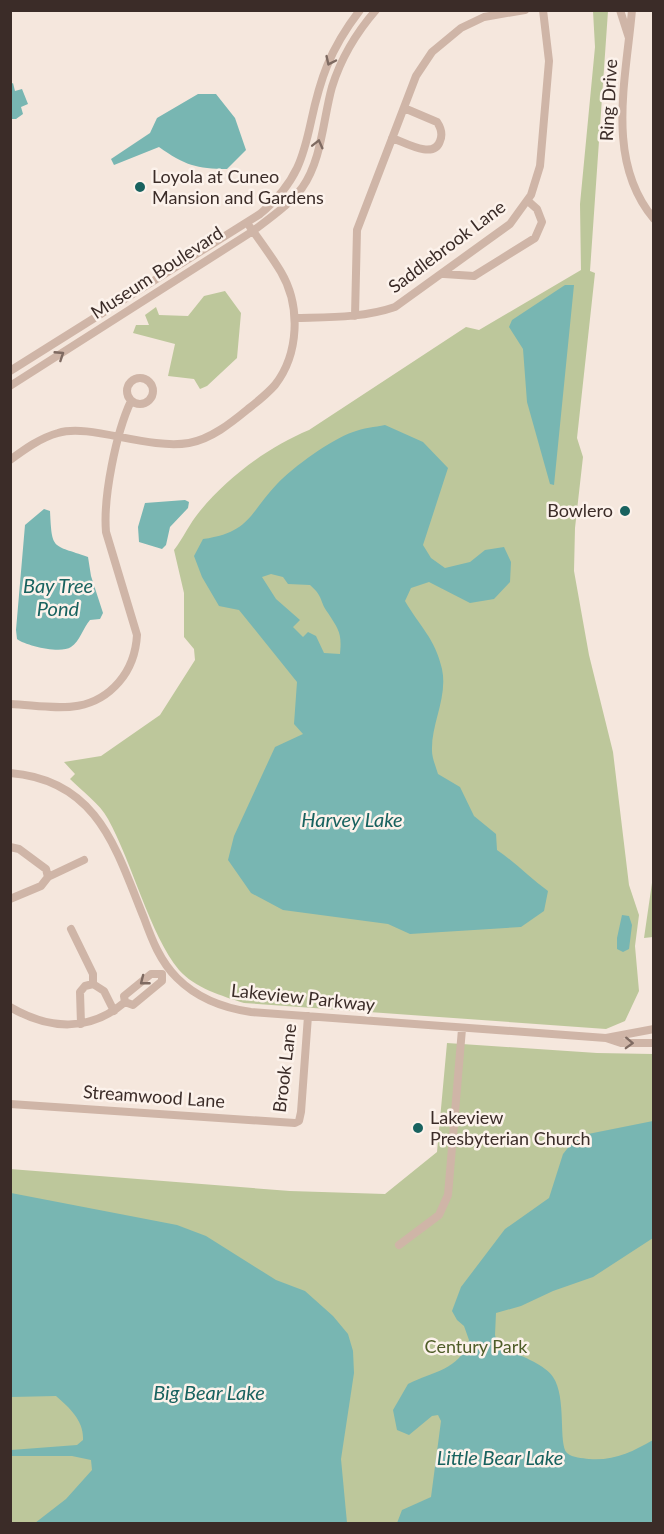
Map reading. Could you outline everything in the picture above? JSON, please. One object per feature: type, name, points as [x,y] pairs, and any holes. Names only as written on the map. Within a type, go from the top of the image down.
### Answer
[{"type":"street","name":"Museum Boulevard","points":[[10,371],[247,222],[278,198],[294,177],[303,156],[327,67],[360,10]]},
{"type":"street","name":"Museum Boulevard","points":[[10,386],[253,231],[284,207],[302,188],[313,165],[333,86],[344,58],[354,38],[376,10]]},
{"type":"street","points":[[355,316],[357,230],[416,76],[441,43],[461,28],[484,17],[525,10]]},
{"type":"street","name":"Saddlebrook Lane","points":[[295,318],[355,316],[396,307],[510,224],[528,201],[540,166],[549,70],[543,10]]},
{"type":"street","points":[[620,10],[630,39]]},
{"type":"street","name":"Ring Drive","points":[[632,10],[622,129],[624,155],[636,193],[654,219]]},
{"type":"street","points":[[392,138],[432,150],[439,144],[442,137],[437,122],[404,108]]},
{"type":"street","points":[[444,274],[474,276],[535,238],[542,222],[537,209],[528,201]]},
{"type":"street","points":[[10,460],[37,442],[59,432],[75,430],[170,445],[192,442],[226,427],[275,385],[286,365],[295,318],[282,273],[247,222]]},
{"type":"street","points":[[10,704],[74,708],[94,704],[111,692],[130,666],[136,651],[137,635],[106,532],[105,520],[106,496],[130,401]]},
{"type":"street","name":"Lakeview Parkway","points":[[10,774],[42,779],[60,786],[81,800],[101,822],[118,852],[165,971],[199,996],[230,1009],[462,1029],[606,1038],[654,1029]]},
{"type":"street","points":[[10,847],[19,849],[46,868],[48,877]]},
{"type":"street","points":[[10,899],[41,886],[48,877],[62,873],[84,860]]},
{"type":"street","points":[[71,929],[93,974],[93,984]]},
{"type":"street","points":[[10,1007],[37,1020],[59,1025],[81,1024],[105,1017],[125,1002],[133,1005],[162,981],[165,971]]},
{"type":"street","points":[[81,1024],[80,992],[85,986],[93,984],[104,991],[114,1011]]},
{"type":"street","name":"Brook Lane","points":[[295,1123],[301,1112],[308,1016]]},
{"type":"street","points":[[399,1245],[439,1215],[448,1195],[462,1029]]},
{"type":"street","name":"Lakeview Parkway","points":[[606,1038],[621,1043],[654,1043]]},
{"type":"street","name":"Streamwood Lane","points":[[10,1104],[295,1123]]},
{"type":"green space","points":[[593,11],[608,11],[590,271],[595,273],[577,438],[583,457],[575,528],[574,571],[589,655],[613,752],[629,885],[639,915],[635,946],[639,991],[625,1021],[606,1029],[244,1003],[218,994],[201,987],[185,976],[169,955],[159,938],[117,836],[105,813],[70,779],[75,774],[64,762],[101,756],[160,715],[195,660],[194,649],[184,637],[184,593],[174,550],[196,516],[223,486],[264,454],[309,430],[466,327],[479,330],[581,270],[580,204],[595,47]]},
{"type":"green space","points":[[225,291],[241,313],[237,358],[207,386],[200,389],[194,379],[168,376],[175,344],[133,333],[136,325],[149,325],[145,315],[156,307],[159,315],[188,316],[204,296]]},
{"type":"green space","points":[[653,876],[653,937],[644,938]]},
{"type":"green space","name":"Century Park","points":[[447,1043],[597,1053],[653,1054],[653,1523],[11,1523],[10,1169],[290,1191],[385,1194],[437,1152]]},
{"type":"water","points":[[13,83],[15,91],[22,89],[28,104],[21,107],[23,114],[16,119],[11,119],[11,84]]},
{"type":"water","points":[[198,94],[216,94],[235,118],[246,150],[227,169],[191,165],[159,147],[114,165],[111,159],[150,133],[157,118]]},
{"type":"water","points":[[565,285],[574,285],[554,485],[550,484],[527,402],[523,349],[509,327],[512,320]]},
{"type":"water","name":"Harvey Lake","points":[[385,425],[423,442],[448,468],[423,545],[431,558],[445,568],[470,562],[485,550],[504,547],[511,562],[510,582],[494,599],[470,603],[429,582],[411,588],[405,601],[431,641],[442,669],[443,690],[432,741],[433,760],[438,774],[460,787],[474,816],[496,834],[497,850],[548,891],[544,911],[521,927],[410,934],[388,924],[283,910],[251,893],[228,860],[234,836],[275,747],[303,734],[294,724],[297,682],[239,610],[219,606],[202,577],[194,556],[203,539],[230,532],[239,527],[277,484],[313,454],[344,436]],"holes":[[[271,574],[283,577],[288,584],[310,585],[317,593],[339,632],[340,654],[324,653],[316,636],[308,632],[303,637],[293,627],[300,620],[276,599],[262,577]]]},
{"type":"water","points":[[185,500],[189,502],[188,508],[170,527],[166,545],[162,549],[139,542],[138,527],[145,503]]},
{"type":"water","name":"Bay Tree Pond","points":[[44,509],[50,511],[53,540],[56,544],[88,557],[91,576],[103,613],[100,619],[90,620],[71,647],[60,650],[28,644],[17,639],[25,525]]},
{"type":"water","points":[[622,915],[629,916],[632,925],[629,949],[623,952],[617,949]]},
{"type":"water","name":"Little Bear Lake","points":[[653,1121],[653,1238],[593,1277],[553,1291],[521,1306],[496,1313],[495,1335],[498,1346],[536,1363],[553,1377],[560,1396],[564,1448],[569,1455],[578,1458],[607,1459],[630,1452],[653,1440],[653,1523],[397,1523],[402,1510],[431,1497],[441,1421],[438,1415],[432,1416],[409,1435],[397,1430],[393,1410],[408,1384],[444,1369],[459,1358],[465,1350],[469,1340],[464,1326],[452,1311],[461,1287],[505,1229],[549,1198],[563,1154],[571,1144],[588,1134]]},
{"type":"water","name":"Big Bear Lake","points":[[11,1193],[177,1225],[206,1236],[276,1280],[305,1291],[333,1316],[348,1334],[353,1351],[354,1373],[341,1459],[347,1523],[35,1523],[66,1499],[92,1470],[91,1460],[72,1456],[11,1456],[11,1450],[77,1445],[83,1440],[83,1433],[79,1421],[71,1410],[56,1396],[11,1397]]},
{"type":"place","name":"Loyola at Cuneo Mansion and Gardens","points":[[140,187]]},
{"type":"place","name":"Bowlero","points":[[625,511]]},
{"type":"place","name":"Lakeview Presbyterian Church","points":[[418,1128]]}]
